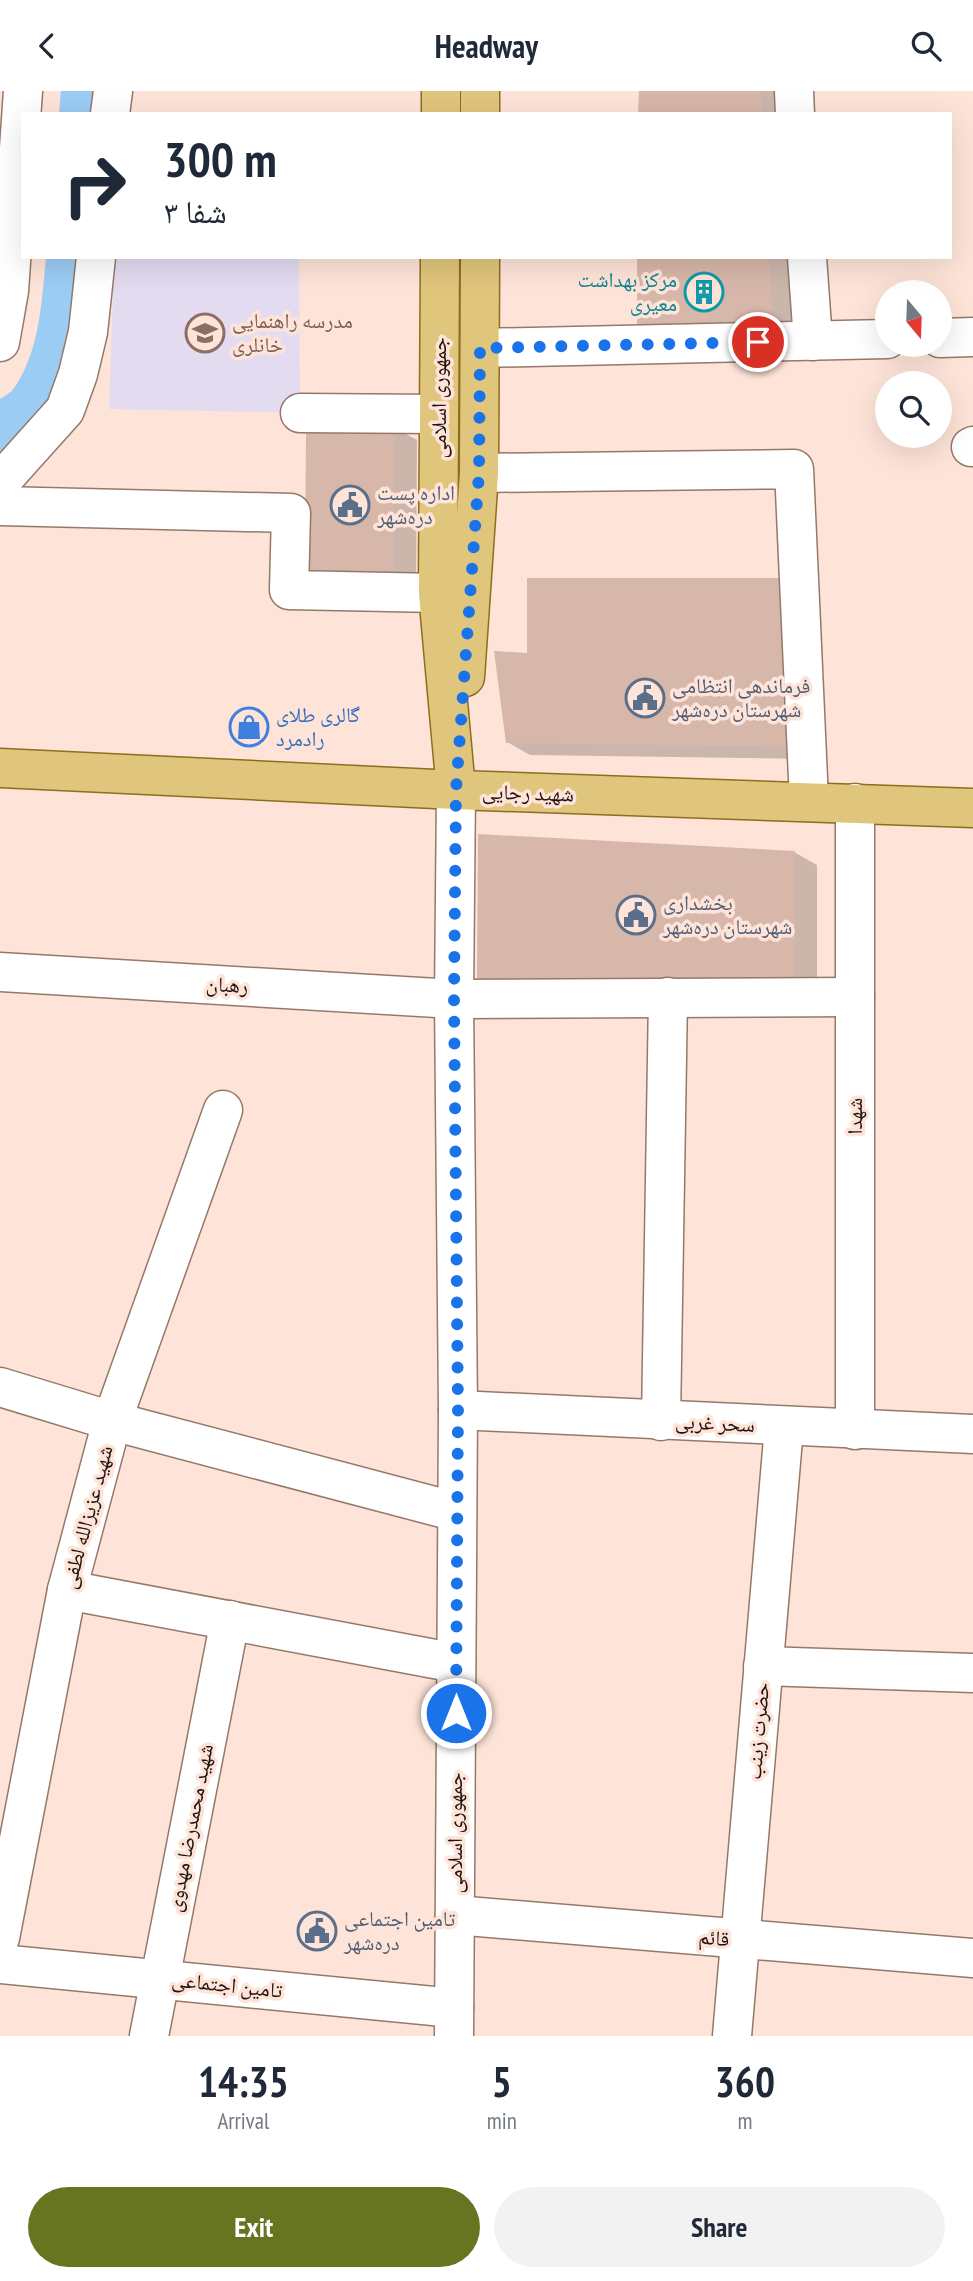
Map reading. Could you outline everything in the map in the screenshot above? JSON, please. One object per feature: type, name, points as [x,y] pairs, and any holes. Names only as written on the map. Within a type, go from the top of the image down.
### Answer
[{"type":"main road","points":[[441,91],[441,112]]},
{"type":"main road","points":[[480,91],[480,112]]},
{"type":"main road","name":"جمهوری اسلامی","points":[[440,259],[438,593],[456,790]]},
{"type":"main road","name":"جمهوری اسلامی","points":[[456,790],[479,473],[480,259]]},
{"type":"main road","name":"شهید رجایی","points":[[0,768],[456,790],[973,808]]},
{"type":"street","points":[[22,112],[23,91]]},
{"type":"street","points":[[110,112],[113,91]]},
{"type":"street","points":[[794,91],[795,112]]},
{"type":"street","points":[[0,342],[9,291],[21,120]]},
{"type":"street","points":[[0,529],[1,488],[65,410],[78,375],[89,332],[96,259]]},
{"type":"street","points":[[807,259],[813,341]]},
{"type":"street","points":[[952,338],[973,337]]},
{"type":"street","points":[[480,348],[875,339]]},
{"type":"street","points":[[300,413],[439,414]]},
{"type":"street","points":[[479,473],[794,468],[809,801]]},
{"type":"street","points":[[1,488],[291,513],[289,590],[438,593]]},
{"type":"street","name":"جمهوری اسلامی","points":[[454,2022],[458,1410],[454,999],[456,790]]},
{"type":"street","name":"شهدا","points":[[855,803],[855,1430]]},
{"type":"street","name":"رهبان","points":[[0,972],[454,999],[855,997]]},
{"type":"street","points":[[661,1421],[668,997]]},
{"type":"street","name":"شهید عزیزالله لطفی","points":[[0,1938],[67,1590],[112,1422],[223,1110]]},
{"type":"street","points":[[0,1387],[112,1422],[457,1511]]},
{"type":"street","name":"سحر غربی","points":[[458,1410],[973,1434]]},
{"type":"street","name":"حضرت زینب","points":[[732,2036],[784,1427]]},
{"type":"street","points":[[67,1590],[456,1663]]},
{"type":"street","name":"شهید محمدرضا مهدوی","points":[[149,2036],[230,1620]]},
{"type":"street","points":[[763,1666],[973,1673]]},
{"type":"street","name":"قائم","points":[[455,1915],[973,1958]]},
{"type":"street","name":"تامین اجتماعی","points":[[0,1963],[161,1978],[454,2022]]},
{"type":"shaded area","name":"مدرسه راهنمایی خانلری","points":[[114,259],[299,259],[300,413],[109,409]]},
{"type":"building","points":[[639,91],[761,91],[762,112],[638,112]]},
{"type":"building","name":"مرکز بهداشت معیری","points":[[637,259],[769,259],[773,326],[637,330]]},
{"type":"building","name":"اداره پست دره‌شهر","points":[[306,425],[395,426],[394,585],[305,585]]},
{"type":"building","name":"فرماندهی انتظامی شهرستان دره‌شهر","points":[[527,578],[782,578],[792,747],[506,743],[494,651],[527,653]]},
{"type":"building","name":"بخشداری شهرستان دره‌شهر","points":[[478,834],[795,851],[795,979],[477,980]]},
{"type":"waterway","points":[[86,112],[88,91]]},
{"type":"waterway","points":[[0,430],[32,409],[52,375],[63,336],[73,259]]},
{"type":"place","name":"مرکز بهداشت معیری","points":[[704,292]]},
{"type":"place","name":"مدرسه راهنمایی خانلری","points":[[205,333]]},
{"type":"place","name":"اداره پست دره‌شهر","points":[[350,505]]},
{"type":"place","name":"فرماندهی انتظامی شهرستان دره‌شهر","points":[[645,698]]},
{"type":"place","name":"گالری طلای رادمرد","points":[[249,727]]},
{"type":"place","name":"بخشداری شهرستان دره‌شهر","points":[[636,915]]},
{"type":"place","name":"تامین اجتماعی دره‌شهر","points":[[317,1931]]},
{"type":"route","points":[[456,1713],[456,790],[479,473],[480,348],[758,342]]}]
